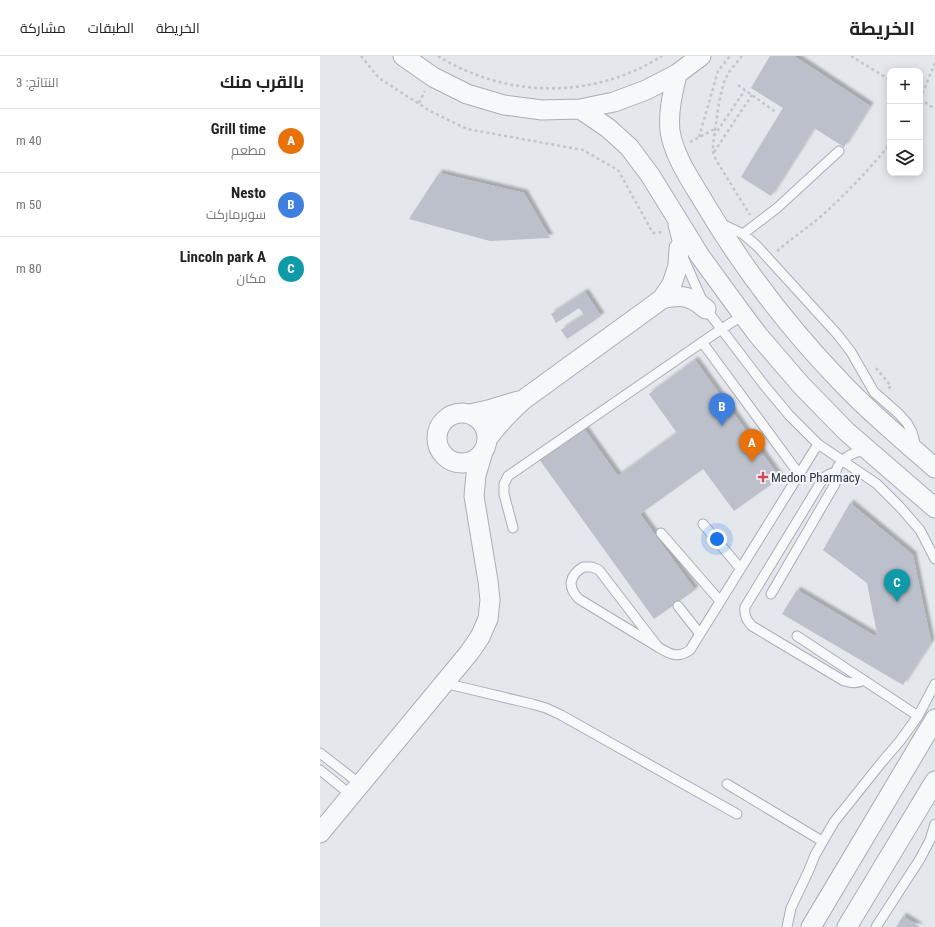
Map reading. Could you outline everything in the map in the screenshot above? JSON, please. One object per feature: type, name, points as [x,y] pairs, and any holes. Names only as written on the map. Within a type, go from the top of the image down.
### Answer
[{"type":"street","points":[[403,56],[433,77],[467,94],[504,105],[542,110],[580,109],[614,102],[646,90],[677,74],[701,56]]},
{"type":"street","points":[[677,74],[670,110],[670,131],[680,161],[714,220],[774,305],[807,345],[842,383],[879,419],[935,468]]},
{"type":"street","points":[[580,109],[608,128],[629,147],[667,202],[700,256],[758,335],[801,385],[847,432],[935,508]]},
{"type":"street","points":[[448,459],[462,464],[476,460],[498,424],[523,400],[662,299],[672,284],[678,266],[679,248]]},
{"type":"street","points":[[662,299],[674,296],[686,297],[697,301],[706,310]]},
{"type":"street","points":[[470,414],[506,406],[523,400]]},
{"type":"street","points":[[320,833],[469,653],[480,637],[488,619],[490,600],[487,573],[474,496],[476,475],[485,447],[487,430],[477,417],[470,414],[454,414],[447,418],[438,431],[438,446],[442,454],[448,459],[462,477],[474,496]]},
{"type":"street","points":[[811,927],[908,746],[926,717]]},
{"type":"street","points":[[847,927],[935,781]]},
{"type":"lane","points":[[743,234],[777,208],[839,151]]},
{"type":"lane","points":[[667,202],[679,248],[706,310],[720,329],[789,415],[818,444],[877,484],[900,507],[920,530],[935,559]]},
{"type":"lane","points":[[714,220],[743,234],[757,246],[838,335],[851,352],[874,392],[907,423],[912,432],[918,452]]},
{"type":"lane","points":[[514,528],[504,494],[504,484],[508,476],[720,329],[743,315]]},
{"type":"lane","points":[[702,342],[799,474]]},
{"type":"lane","points":[[658,647],[599,570],[592,567],[583,567],[577,571],[572,578],[571,586],[574,594],[579,599],[667,653],[675,655],[683,654],[690,650],[818,444]]},
{"type":"lane","points":[[771,594],[835,484],[835,472],[842,460],[849,455],[866,449]]},
{"type":"lane","points":[[835,472],[829,473],[824,477],[745,607],[745,614],[747,621],[752,626],[844,681],[858,683],[864,680]]},
{"type":"lane","points":[[703,524],[740,568]]},
{"type":"lane","points":[[661,533],[720,601]]},
{"type":"lane","points":[[678,606],[700,634]]},
{"type":"lane","points":[[797,636],[864,680],[926,717],[935,684]]},
{"type":"lane","points":[[444,683],[546,708],[737,814]]},
{"type":"lane","points":[[787,927],[792,908],[815,856],[822,841],[834,822],[882,762],[908,746]]},
{"type":"lane","points":[[320,753],[356,790]]},
{"type":"lane","points":[[320,770],[356,790]]},
{"type":"lane","points":[[727,784],[822,841]]},
{"type":"lane","points":[[876,927],[920,859],[930,840],[935,824]]},
{"type":"path","points":[[361,56],[380,78],[430,111],[467,129],[583,150],[618,170],[653,233],[674,229]]},
{"type":"path","points":[[438,56],[465,70],[488,79],[511,85],[535,88],[559,88],[583,86],[607,81],[651,63],[662,56]]},
{"type":"path","points":[[699,137],[718,71],[730,56]]},
{"type":"path","points":[[742,56],[729,72],[724,82],[713,138],[713,152],[716,160],[756,224]]},
{"type":"path","points":[[851,56],[887,78]]},
{"type":"path","points":[[923,92],[935,63]]},
{"type":"path","points":[[738,85],[777,113]]},
{"type":"path","points":[[713,138],[745,90]]},
{"type":"path","points":[[713,152],[752,95]]},
{"type":"path","points":[[923,101],[935,109]]},
{"type":"path","points":[[769,258],[818,218],[849,190],[878,160],[887,148]]},
{"type":"path","points":[[774,244],[779,250]]},
{"type":"path","points":[[876,368],[891,386],[879,397]]},
{"type":"building","points":[[770,56],[794,56],[870,106],[844,147],[814,128],[771,196],[741,177],[783,108],[751,88]]},
{"type":"building","points":[[439,173],[524,193],[550,238],[490,241],[409,219]]},
{"type":"building","points":[[585,292],[601,316],[567,339],[561,330],[584,315],[579,308],[556,323],[551,314]]},
{"type":"building","points":[[695,360],[780,478],[734,511],[703,469],[640,514],[695,590],[654,619],[539,459],[583,427],[618,476],[677,433],[649,394]]},
{"type":"building","points":[[850,503],[913,555],[931,642],[903,685],[782,614],[797,590],[875,636],[877,634],[867,583],[823,550]]},
{"type":"building","points":[[903,916],[920,927],[896,927]]},
{"type":"place","name":"Nesto","points":[[722,426]]},
{"type":"place","name":"Grill time","points":[[752,462]]},
{"type":"place","name":"Medon Pharmacy","points":[[763,477]]},
{"type":"place","name":"Lincoln park A","points":[[897,602]]}]
